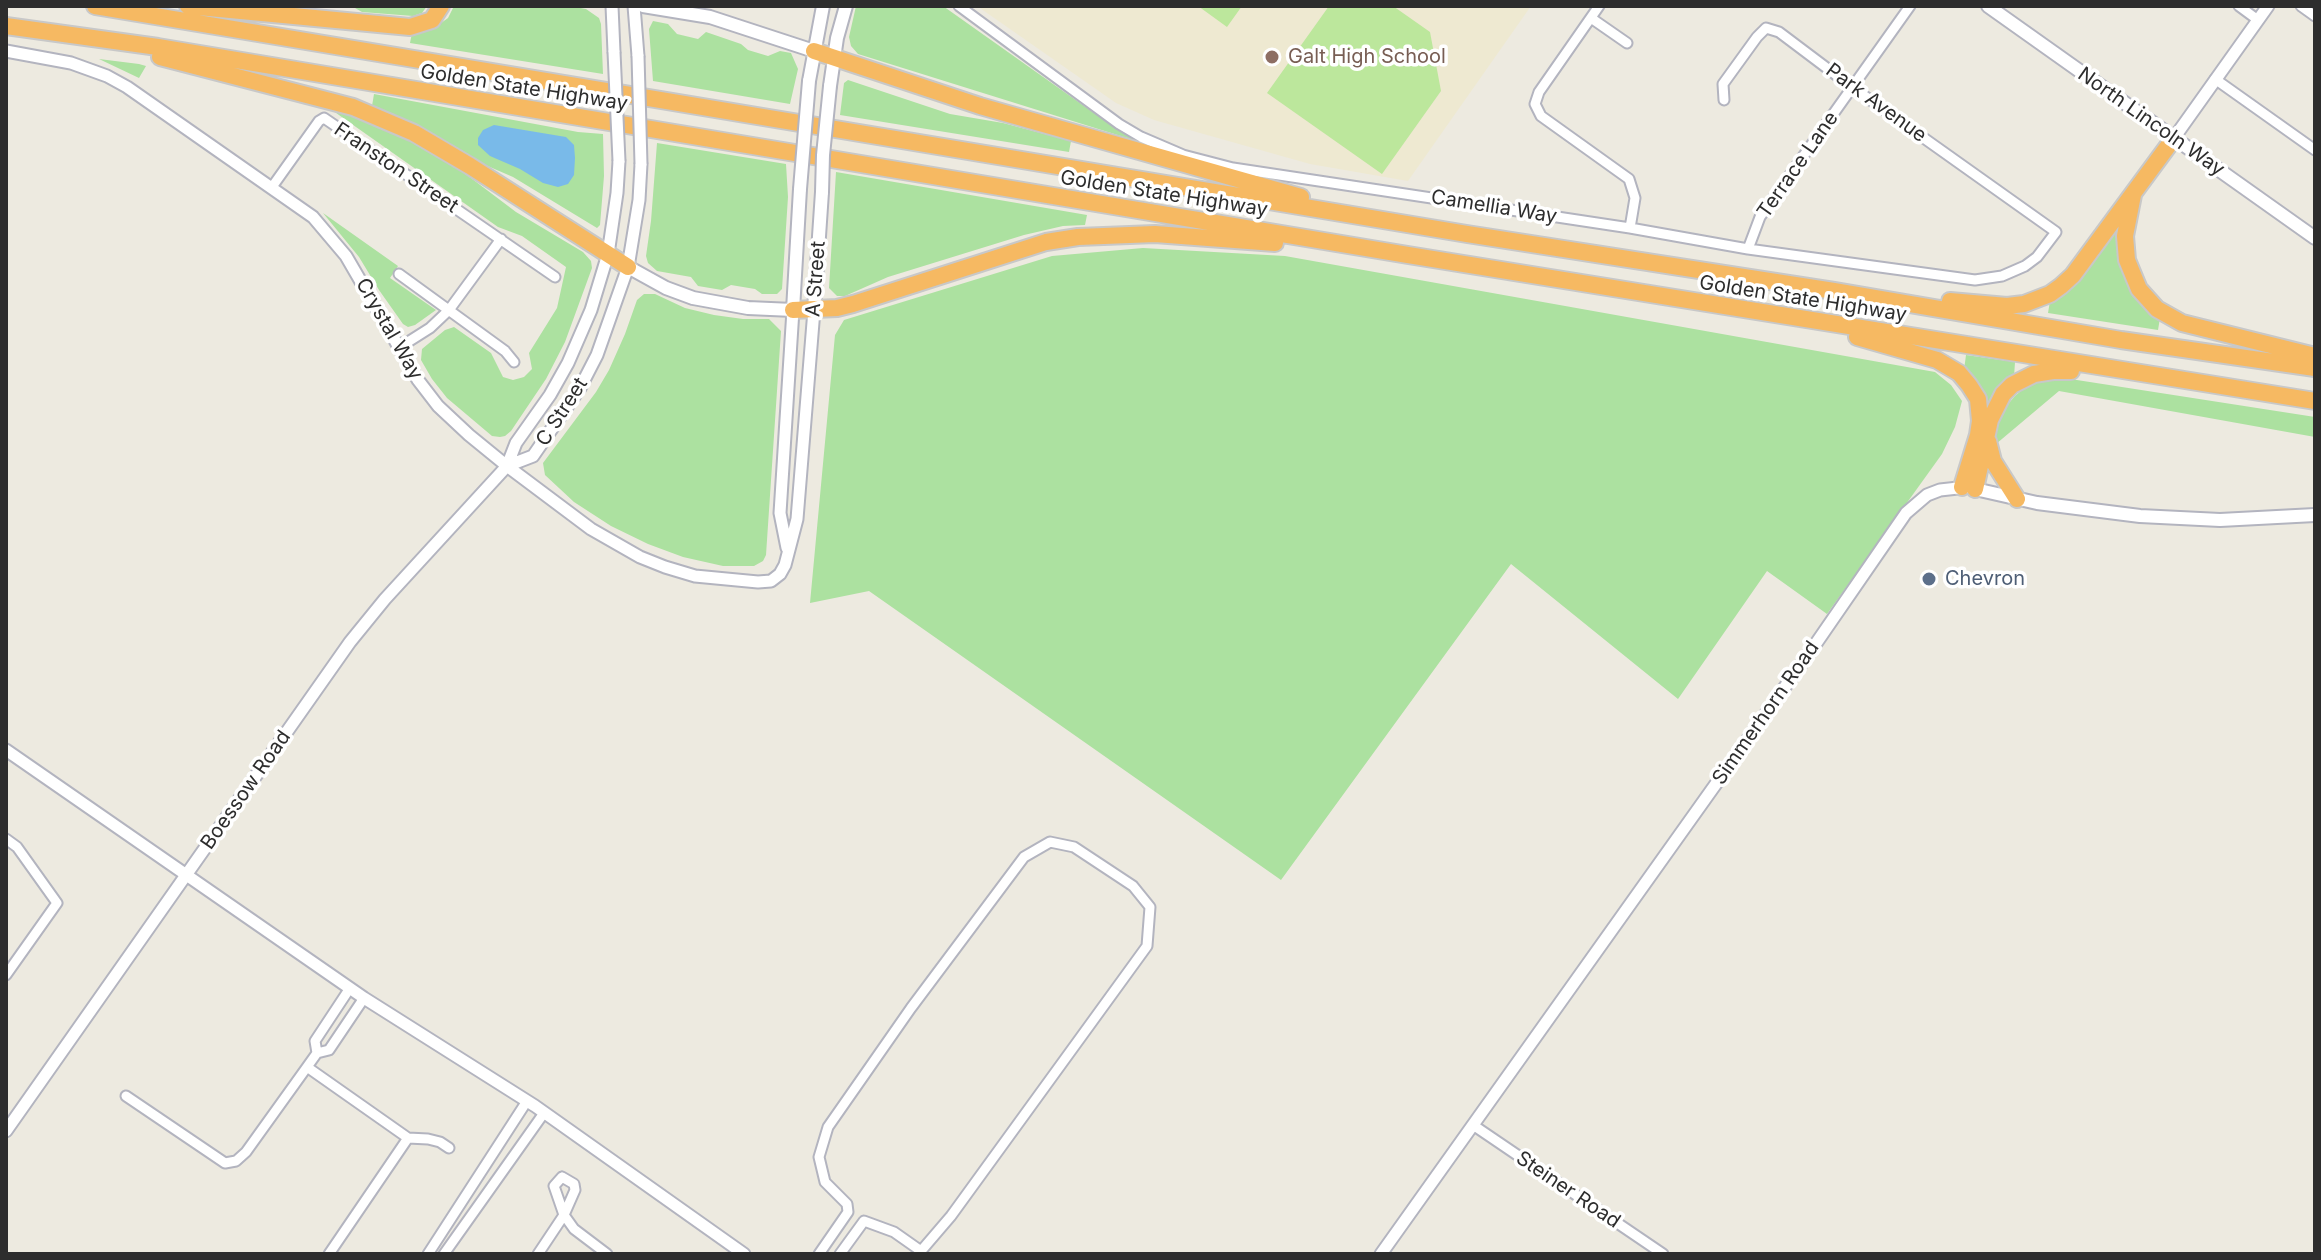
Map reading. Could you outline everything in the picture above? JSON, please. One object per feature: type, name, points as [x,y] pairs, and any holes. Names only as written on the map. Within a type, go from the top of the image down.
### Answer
[{"type":"highway","name":"Golden State Highway","points":[[95,6],[1384,220],[2121,340],[2315,368]]},
{"type":"highway","points":[[188,6],[410,27],[432,20],[441,6]]},
{"type":"highway","name":"Golden State Highway","points":[[6,26],[158,47],[1408,255],[2315,401]]},
{"type":"highway","points":[[73,35],[353,107],[414,133],[628,267]]},
{"type":"highway","points":[[814,51],[980,106],[1384,220]]},
{"type":"highway","points":[[1834,291],[1997,305],[2037,300],[2073,275],[2174,138]]},
{"type":"highway","points":[[2133,194],[2125,236],[2127,260],[2139,289],[2157,309],[2182,323],[2315,356]]},
{"type":"highway","points":[[793,310],[853,304],[1046,242],[1111,234],[1193,235],[1408,255]]},
{"type":"highway","points":[[1774,315],[1928,356],[1959,373],[1978,399],[1980,410],[1969,488]]},
{"type":"highway","points":[[1969,488],[1995,406],[2012,385],[2034,374],[2065,371],[2156,376]]},
{"type":"highway","points":[[1987,434],[1993,461],[2017,499]]},
{"type":"main road","points":[[643,6],[710,17],[814,51]]},
{"type":"main road","name":"A Street","points":[[793,310],[809,81],[823,6]]},
{"type":"main road","name":"A Street","points":[[814,310],[830,86],[846,6]]},
{"type":"main road","name":"North Lincoln Way","points":[[1988,6],[2315,238]]},
{"type":"main road","points":[[628,267],[666,288],[693,298],[735,306],[793,310]]},
{"type":"main road","name":"Simmerhorn Road","points":[[1969,488],[2099,512],[2181,519],[2315,515]]},
{"type":"street","name":"C Street","points":[[507,466],[516,443],[550,395],[579,340],[608,254],[619,161],[612,6]]},
{"type":"street","name":"C Street","points":[[507,466],[533,456],[580,388],[609,323],[628,267],[641,164],[634,6]]},
{"type":"street","name":"Camellia Way","points":[[959,6],[1119,124],[1183,155],[1233,168],[1630,228],[1748,249],[1975,280],[2002,276],[2025,266],[2037,257],[2056,232]]},
{"type":"street","points":[[1599,6],[1539,92],[1535,104],[1541,116],[1629,179],[1635,198],[1630,228]]},
{"type":"street","name":"Terrace Lane","points":[[1748,249],[1760,217],[1910,6]]},
{"type":"street","points":[[2239,6],[2258,20]]},
{"type":"street","points":[[2174,138],[2268,6]]},
{"type":"street","points":[[2301,6],[2315,16]]},
{"type":"street","points":[[1591,18],[1627,43]]},
{"type":"street","name":"Park Avenue","points":[[1724,100],[1723,84],[1757,37],[1766,28],[1779,32],[2056,232]]},
{"type":"street","name":"Crystal Way","points":[[6,51],[71,63],[107,76],[313,217],[355,269],[418,380],[438,406],[507,466],[591,529],[640,557],[695,576],[771,581],[780,574]]},
{"type":"street","points":[[2215,79],[2315,150]]},
{"type":"street","name":"Franston Street","points":[[272,187],[324,118],[555,277]]},
{"type":"street","points":[[400,347],[430,328],[449,310],[501,239]]},
{"type":"street","name":"Crystal Way","points":[[399,274],[505,351],[514,362]]},
{"type":"street","name":"A Street","points":[[788,552],[780,513],[793,310]]},
{"type":"street","name":"A Street","points":[[780,574],[797,519],[814,310]]},
{"type":"street","name":"Boessow Road","points":[[6,1131],[350,642],[385,599],[507,466]]},
{"type":"street","name":"Simmerhorn Road","points":[[1381,1254],[1906,513],[1927,495],[1940,490],[1969,488]]},
{"type":"street","points":[[6,750],[364,998],[527,1101],[744,1254]]},
{"type":"street","points":[[6,839],[17,847],[57,903],[6,975]]},
{"type":"street","points":[[819,1254],[848,1212],[847,1204],[825,1182],[819,1157],[828,1127],[911,1008],[1024,857],[1050,842],[1074,847],[1133,886],[1150,907],[1147,946],[924,1252],[894,1232],[864,1221],[840,1254]]},
{"type":"street","points":[[317,1053],[315,1041],[350,988]]},
{"type":"street","points":[[126,1096],[225,1163],[236,1161],[246,1152],[317,1053],[329,1050],[364,998]]},
{"type":"street","points":[[307,1067],[408,1138],[428,1139],[449,1148]]},
{"type":"street","points":[[428,1254],[527,1101]]},
{"type":"street","points":[[444,1254],[544,1113]]},
{"type":"street","name":"Steiner Road","points":[[1473,1125],[1663,1254]]},
{"type":"street","points":[[329,1254],[408,1138]]},
{"type":"street","points":[[538,1254],[564,1215],[574,1229],[607,1254]]},
{"type":"shaded area","name":"Galt High School","points":[[977,6],[1531,6],[1408,181],[1310,164],[1154,120],[1116,103]]},
{"type":"green space","points":[[330,6],[427,6],[422,13],[413,16]]},
{"type":"green space","points":[[454,6],[570,6],[586,9],[599,18],[601,24],[603,74],[410,43],[412,33],[437,26],[448,18]]},
{"type":"green space","points":[[856,6],[943,6],[1094,113],[1156,147],[858,54],[851,46],[849,37]]},
{"type":"green space","points":[[1198,6],[1242,6],[1227,27]]},
{"type":"green space","points":[[1329,6],[1393,6],[1430,32],[1441,91],[1382,174],[1267,93]]},
{"type":"green space","points":[[653,21],[668,24],[677,34],[698,39],[706,32],[768,56],[780,51],[791,53],[798,69],[790,104],[653,81],[649,29]]},
{"type":"green space","points":[[99,59],[139,64],[146,66],[139,78]]},
{"type":"green space","points":[[848,80],[950,114],[1003,123],[1071,141],[1069,152],[840,115],[844,83]]},
{"type":"green space","points":[[374,94],[603,134],[600,225],[597,228],[513,177],[476,161],[414,124],[372,106]]},
{"type":"green space","points":[[329,108],[382,127],[431,152],[516,212],[583,252],[591,261],[592,268],[565,342],[546,379],[505,436],[492,436],[447,398],[421,360],[422,349],[445,330],[454,327],[491,353],[503,377],[513,380],[524,377],[532,369],[529,353],[557,308],[566,267],[522,236],[498,227]]},
{"type":"green space","points":[[657,143],[786,164],[788,197],[782,289],[777,294],[762,294],[755,289],[731,285],[722,290],[698,286],[691,277],[657,271],[648,263],[646,256]]},
{"type":"green space","points":[[836,172],[1087,215],[1085,225],[1063,226],[1024,235],[888,277],[845,296],[837,296],[829,288]]},
{"type":"green space","points":[[323,213],[398,266],[390,278],[436,310],[415,325],[408,327],[403,324],[359,257]]},
{"type":"green space","points":[[2123,215],[2118,244],[2122,269],[2131,289],[2160,318],[2158,330],[2048,313],[2050,301]]},
{"type":"green space","points":[[1143,248],[1285,256],[1935,372],[1951,385],[1962,401],[1955,427],[1942,454],[1827,614],[1767,571],[1678,699],[1511,564],[1281,880],[869,591],[810,603],[835,335],[844,320],[1052,256]]},
{"type":"green space","points":[[644,294],[655,294],[685,308],[714,315],[769,319],[781,331],[766,555],[754,566],[723,566],[683,557],[648,544],[611,526],[574,502],[545,475],[543,463],[596,392],[609,370],[637,300]]},
{"type":"green space","points":[[1966,355],[2015,362],[2014,377],[1988,408],[1985,408],[1964,370]]},
{"type":"green space","points":[[2064,378],[2315,417],[2315,437],[2059,391],[1996,444],[1995,427],[2001,412],[2015,396],[2029,384]]},
{"type":"water","points":[[494,125],[566,137],[574,145],[575,158],[574,175],[568,184],[558,187],[543,183],[490,156],[478,145],[478,138],[483,130]]},
{"type":"place","name":"Galt High School","points":[[1272,57]]},
{"type":"place","name":"Chevron","points":[[1929,579]]}]
